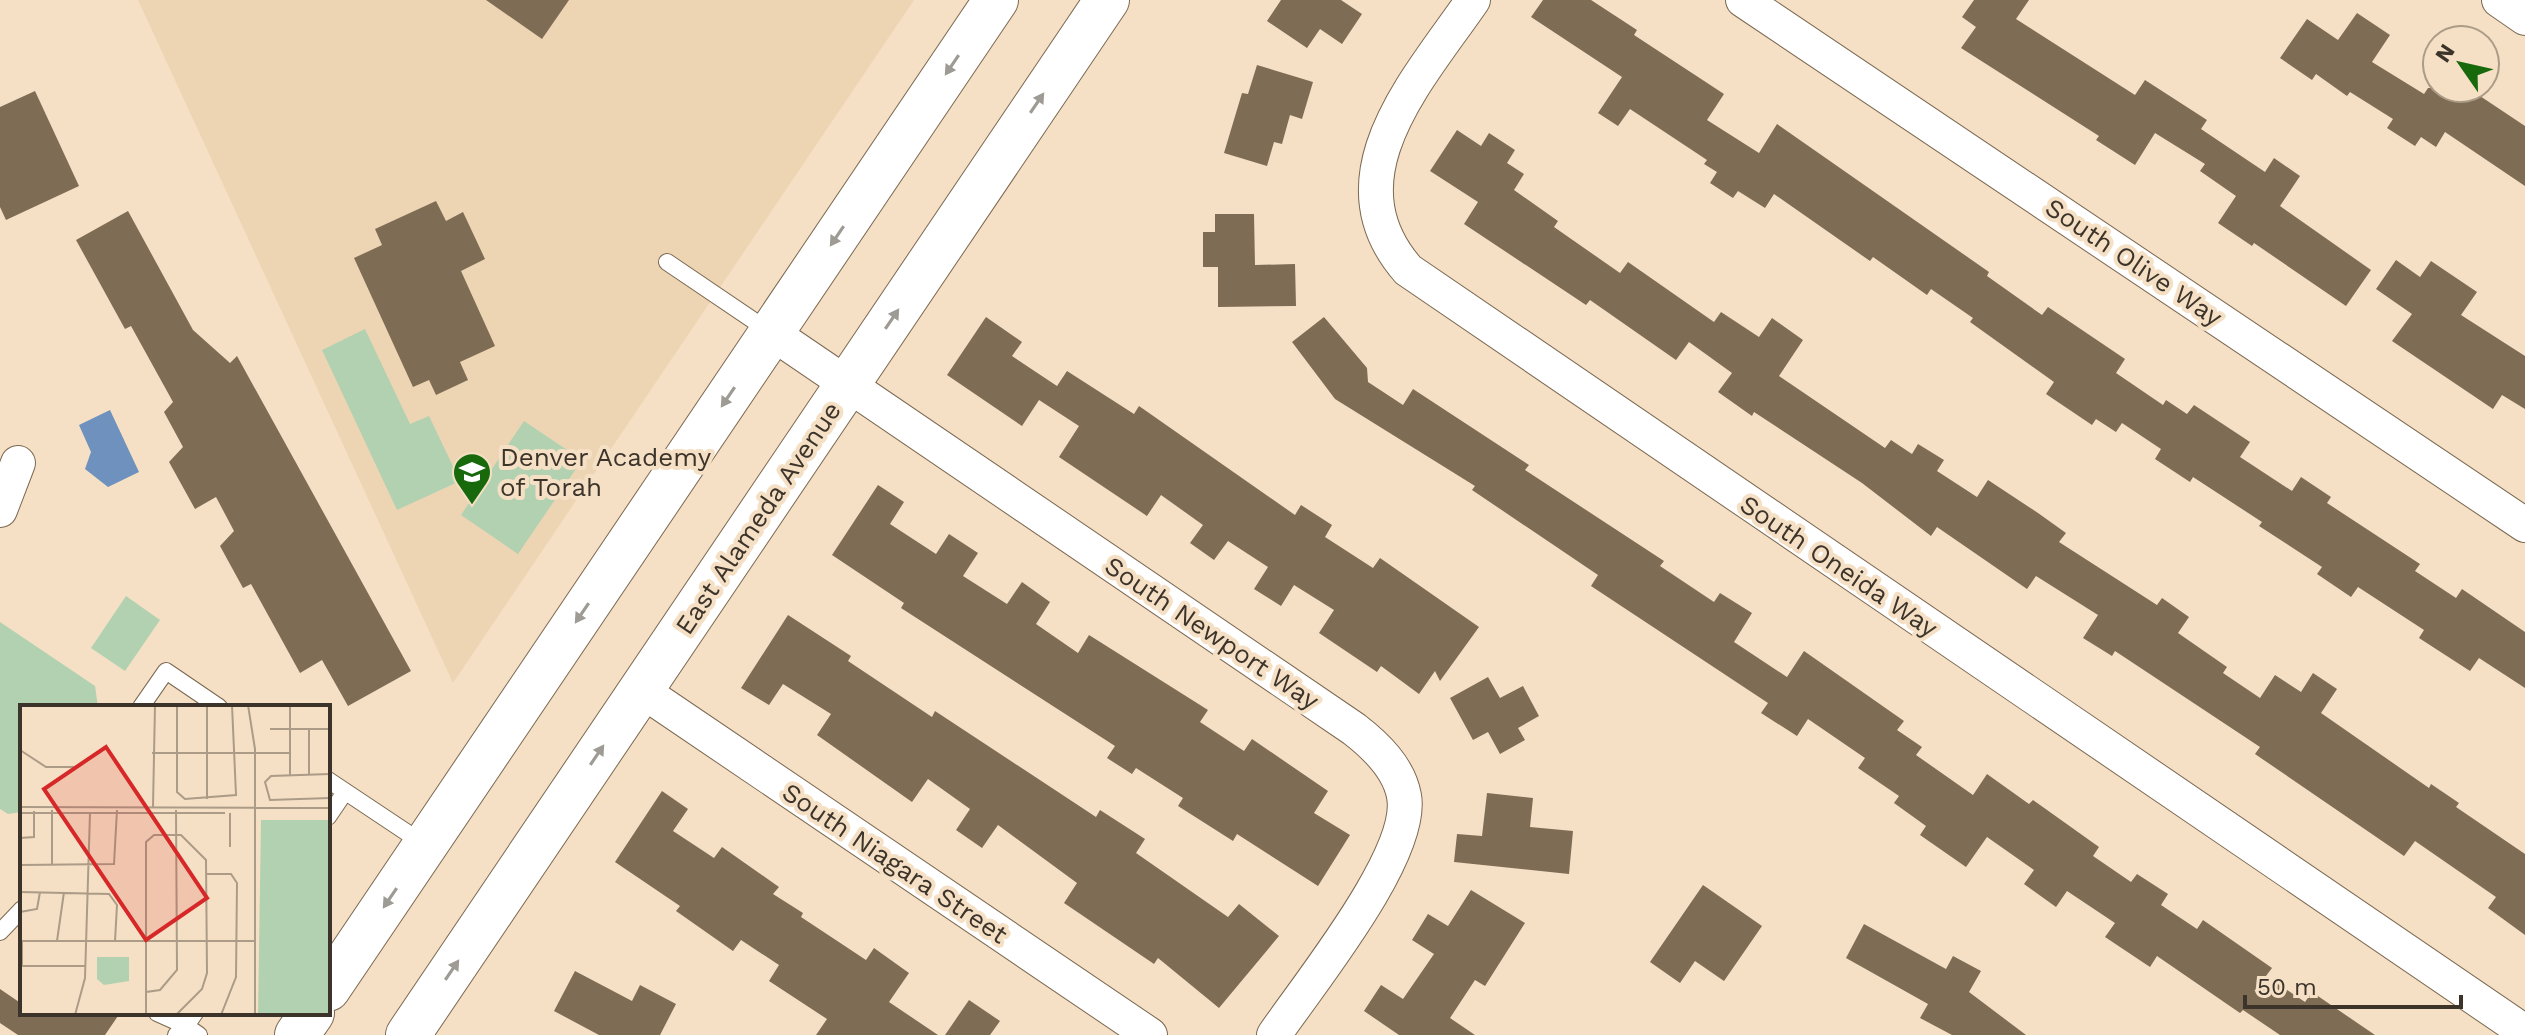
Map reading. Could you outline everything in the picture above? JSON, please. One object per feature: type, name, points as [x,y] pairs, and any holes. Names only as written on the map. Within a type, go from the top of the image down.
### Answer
[{"type":"main road","points":[[330,986],[996,0]]},
{"type":"main road","name":"East Alameda Avenue","points":[[408,1035],[1107,0]]},
{"type":"main road","points":[[297,1035],[311,1015]]},
{"type":"street","name":"South Oneida Way","points":[[1473,0],[1391,125],[1376,166],[1374,200],[1381,229],[1392,252],[1408,270],[2525,1032]]},
{"type":"street","name":"South Olive Way","points":[[1743,0],[2525,525]]},
{"type":"street","points":[[2499,0],[2525,18]]},
{"type":"street","name":"South Newport Way","points":[[772,333],[1354,729],[1379,751],[1394,771],[1405,802],[1394,852],[1376,886],[1274,1035]]},
{"type":"street","points":[[0,510],[18,463]]},
{"type":"street","name":"South Niagara Street","points":[[641,690],[1150,1035]]},
{"type":"lane","points":[[667,262],[772,333]]},
{"type":"lane","points":[[142,705],[166,671],[216,705]]},
{"type":"lane","points":[[330,781],[426,845]]},
{"type":"lane","points":[[330,814],[345,792]]},
{"type":"lane","points":[[0,932],[20,911]]},
{"type":"lane","points":[[162,1015],[189,1027]]},
{"type":"shaded area","name":"Denver Academy of Torah","points":[[138,0],[914,0],[453,683]]},
{"type":"green space","points":[[365,329],[410,424],[429,416],[460,481],[397,510],[322,350]]},
{"type":"green space","points":[[524,421],[582,460],[518,554],[461,515]]},
{"type":"green space","points":[[126,596],[160,620],[125,671],[91,648]]},
{"type":"green space","points":[[0,622],[95,686],[98,705],[20,705],[20,812],[8,814],[0,809]]},
{"type":"water","points":[[110,410],[139,472],[108,487],[85,469],[91,452],[79,425]]},
{"type":"building","points":[[486,0],[569,0],[542,39]]},
{"type":"building","points":[[1281,0],[1341,0],[1362,14],[1342,44],[1320,29],[1307,48],[1267,21]]},
{"type":"building","points":[[1543,0],[1591,0],[1637,30],[1634,35],[1724,94],[1707,120],[1759,153],[1777,124],[1989,272],[1987,276],[2042,315],[2048,307],[2125,359],[2116,373],[2163,405],[2166,400],[2187,414],[2194,405],[2250,442],[2240,457],[2292,491],[2301,477],[2331,497],[2327,503],[2420,564],[2415,571],[2456,598],[2462,589],[2525,632],[2525,688],[2479,658],[2470,671],[2419,638],[2424,630],[2358,587],[2351,597],[2317,574],[2322,567],[2259,526],[2262,522],[2193,477],[2190,482],[2155,459],[2161,449],[2122,423],[2116,432],[2096,419],[2092,425],[2046,394],[2054,382],[1970,322],[1973,318],[1931,289],[1927,295],[1873,257],[1870,261],[1774,194],[1765,208],[1738,191],[1733,198],[1710,183],[1717,172],[1704,164],[1707,160],[1630,109],[1618,126],[1598,113],[1622,77],[1531,17]]},
{"type":"building","points":[[1974,0],[2029,0],[2016,19],[2135,95],[2145,80],[2207,120],[2201,129],[2265,172],[2274,158],[2300,176],[2280,206],[2371,270],[2346,306],[2254,243],[2252,246],[2218,223],[2236,196],[2200,171],[2205,164],[2155,133],[2135,165],[2096,140],[2099,136],[1961,48],[1976,27],[1962,17]]},
{"type":"building","points":[[2357,13],[2390,35],[2372,62],[2421,92],[2421,104],[2492,104],[2525,126],[2525,186],[2445,132],[2436,147],[2421,137],[2415,146],[2387,128],[2393,119],[2350,92],[2347,96],[2316,74],[2312,80],[2280,58],[2307,19],[2338,40]]},
{"type":"building","points":[[1257,65],[1313,82],[1302,119],[1290,115],[1282,144],[1274,142],[1267,166],[1224,153],[1242,93],[1248,94]]},
{"type":"building","points":[[35,91],[79,186],[6,220],[0,207],[0,107]]},
{"type":"building","points":[[1457,130],[1481,146],[1489,133],[1515,150],[1507,163],[1524,174],[1514,190],[1558,221],[1554,227],[1620,273],[1628,262],[1714,322],[1721,312],[1759,337],[1772,318],[1803,340],[1779,376],[1885,448],[1891,440],[1912,454],[1918,444],[1944,460],[1937,471],[1977,497],[1988,480],[2038,513],[2066,533],[2059,542],[2157,605],[2162,598],[2189,617],[2178,633],[2227,667],[2223,673],[2260,698],[2275,675],[2301,692],[2313,673],[2337,689],[2321,713],[2429,788],[2431,784],[2459,803],[2456,807],[2525,854],[2525,935],[2488,908],[2496,897],[2415,841],[2404,856],[2255,754],[2260,747],[2115,651],[2112,656],[2083,638],[2098,615],[2036,576],[2027,589],[1937,527],[1931,536],[1862,483],[1718,392],[1732,373],[1689,342],[1676,360],[1590,300],[1586,305],[1464,224],[1478,202],[1430,171]]},
{"type":"building","points":[[436,201],[446,221],[463,212],[485,259],[461,271],[495,346],[460,362],[468,380],[436,395],[429,380],[413,387],[354,258],[382,245],[375,229]]},
{"type":"building","points":[[128,211],[193,330],[230,363],[237,356],[411,671],[348,706],[322,660],[300,673],[251,584],[243,588],[220,546],[234,531],[216,497],[195,509],[169,462],[183,447],[164,412],[173,402],[131,326],[125,329],[76,240]]},
{"type":"building","points":[[1215,214],[1254,214],[1255,265],[1295,264],[1296,306],[1218,307],[1218,267],[1203,267],[1203,232],[1215,232]]},
{"type":"building","points":[[2396,260],[2420,277],[2431,261],[2477,292],[2461,315],[2525,356],[2525,409],[2502,395],[2493,409],[2392,341],[2412,314],[2376,289]]},
{"type":"building","points":[[986,317],[1022,342],[1012,356],[1057,386],[1067,371],[1134,414],[1139,406],[1295,515],[1301,505],[1332,525],[1325,537],[1373,568],[1380,558],[1479,627],[1440,681],[1435,671],[1419,694],[1381,666],[1377,672],[1319,633],[1334,610],[1294,585],[1281,606],[1254,589],[1268,567],[1228,541],[1214,560],[1190,543],[1203,525],[1161,495],[1147,516],[1059,457],[1079,426],[1039,400],[1022,426],[947,375]]},
{"type":"building","points":[[1324,317],[1367,368],[1368,382],[1403,405],[1413,389],[1529,465],[1525,470],[1664,561],[1660,566],[1714,602],[1720,593],[1752,613],[1734,642],[1787,677],[1804,651],[1904,721],[1897,730],[1922,747],[1916,755],[1973,795],[1987,774],[2029,804],[2033,800],[2099,847],[2093,856],[2131,882],[2137,874],[2168,894],[2161,905],[2197,929],[2203,920],[2272,968],[2266,976],[2305,1002],[2312,992],[2375,1035],[2280,1035],[2243,1010],[2240,1013],[2157,956],[2150,967],[2105,937],[2115,923],[2067,891],[2056,907],[2024,884],[2034,870],[1987,837],[1966,867],[1920,835],[1926,826],[1894,803],[1899,796],[1858,768],[1865,758],[1808,719],[1797,736],[1761,713],[1768,703],[1591,586],[1598,575],[1472,490],[1475,486],[1335,399],[1292,342]]},
{"type":"building","points":[[878,485],[904,502],[890,524],[936,554],[949,534],[978,553],[963,576],[1007,604],[1022,582],[1050,602],[1036,624],[1078,653],[1089,635],[1208,710],[1200,722],[1244,751],[1252,739],[1328,791],[1314,813],[1350,835],[1318,886],[1237,834],[1233,841],[1178,806],[1183,798],[1136,768],[1132,774],[1107,758],[1115,746],[901,608],[904,603],[832,555]]},
{"type":"building","points":[[788,615],[851,656],[848,661],[932,717],[935,711],[1096,817],[1100,810],[1145,839],[1136,853],[1228,917],[1239,904],[1279,936],[1219,1008],[1158,958],[1154,964],[1064,903],[1077,883],[998,825],[982,848],[956,830],[970,809],[928,779],[912,802],[817,735],[831,714],[783,684],[769,705],[741,688]]},
{"type":"building","points":[[1488,677],[1500,698],[1523,686],[1539,716],[1518,728],[1525,740],[1500,754],[1488,732],[1473,740],[1450,698]]},
{"type":"building","points":[[662,791],[688,809],[673,831],[714,858],[722,847],[779,887],[773,894],[803,913],[801,917],[866,960],[874,948],[909,973],[889,1002],[938,1035],[816,1035],[827,1019],[769,981],[779,965],[741,940],[733,951],[676,911],[680,906],[615,862]]},
{"type":"building","points":[[1487,793],[1533,798],[1530,827],[1573,831],[1569,874],[1454,862],[1457,834],[1482,836]]},
{"type":"building","points":[[1703,885],[1762,926],[1724,981],[1695,961],[1680,983],[1650,962]]},
{"type":"building","points":[[1471,890],[1525,923],[1485,986],[1475,980],[1450,1018],[1475,1035],[1399,1035],[1364,1011],[1381,985],[1403,999],[1434,954],[1412,940],[1428,914],[1448,926]]},
{"type":"building","points":[[1864,924],[1946,969],[1953,956],[1981,971],[1969,992],[2026,1035],[1952,1035],[1920,1018],[1928,1004],[1846,958]]},
{"type":"building","points":[[575,971],[632,1001],[640,985],[676,1004],[660,1035],[599,1035],[554,1011]]},
{"type":"building","points":[[0,989],[20,1003],[20,1015],[119,1015],[105,1035],[18,1035],[0,1023]]},
{"type":"building","points":[[969,1000],[1000,1021],[990,1035],[945,1035]]},
{"type":"place","name":"Denver Academy of Torah","points":[[472,506]]}]
